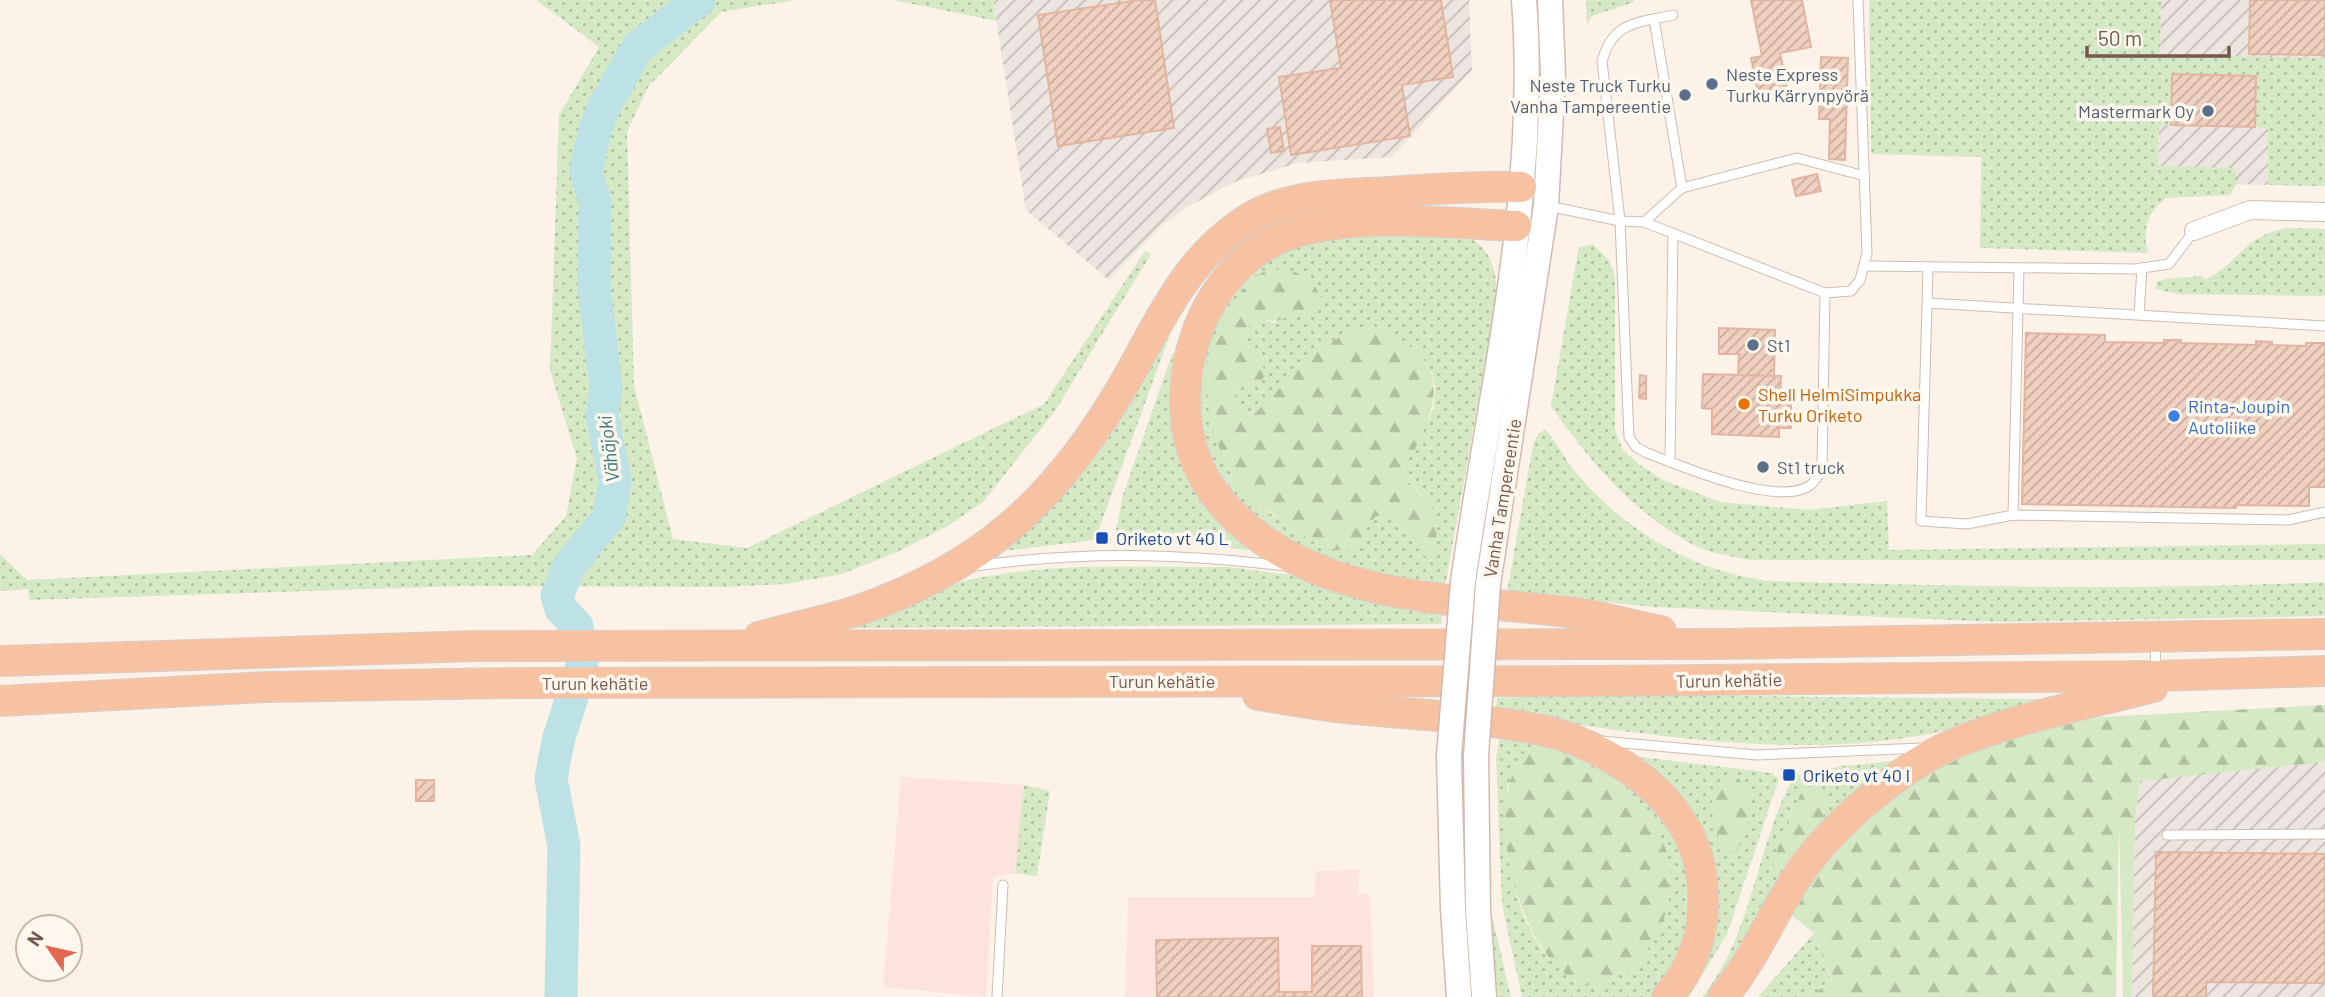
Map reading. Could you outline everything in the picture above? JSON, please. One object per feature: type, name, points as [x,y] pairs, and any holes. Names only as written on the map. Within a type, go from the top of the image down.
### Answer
[{"type":"highway","points":[[727,647],[853,611],[950,570],[1006,532],[1070,466],[1100,425],[1188,274],[1210,248],[1245,220],[1280,205],[1311,198],[1478,186],[1521,187]]},
{"type":"highway","points":[[1516,226],[1379,222],[1313,228],[1289,234],[1267,246],[1238,268],[1205,313],[1192,348],[1184,389],[1187,426],[1198,465],[1217,497],[1244,525],[1278,550],[1318,570],[1378,587],[1432,598],[1571,613],[1723,644]]},
{"type":"highway","name":"Turun kehätie","points":[[0,701],[476,646],[1723,644],[2325,634]]},
{"type":"highway","name":"Turun kehätie","points":[[0,661],[269,669],[516,683],[637,684],[2156,676],[2325,671]]},
{"type":"highway","points":[[1723,997],[1790,887],[1831,835],[1863,804],[1903,774],[1955,743],[2034,716],[2197,675]]},
{"type":"highway","points":[[1168,681],[1336,707],[1429,713],[1521,726],[1571,738],[1624,766],[1654,788],[1683,822],[1700,864],[1703,890],[1700,935],[1688,968],[1667,997]]},
{"type":"main road","name":"Vanha Tampereentie","points":[[1459,997],[1453,909],[1449,757],[1463,582],[1516,226],[1526,141],[1524,0]]},
{"type":"main road","name":"Vanha Tampereentie","points":[[1484,997],[1478,910],[1476,756],[1488,584],[1546,206],[1553,75],[1550,0]]},
{"type":"main road","points":[[1516,226],[1546,206],[1521,187]]},
{"type":"street","points":[[2194,231],[2250,210],[2325,212]]},
{"type":"lane","points":[[1546,206],[1620,221],[1644,222],[1825,293],[1851,291],[1860,280],[1867,253],[1858,0]]},
{"type":"lane","points":[[1673,15],[1621,27],[1607,43],[1602,61],[1620,221],[1629,437],[1636,447],[1733,486],[1798,491],[1812,485],[1822,469],[1825,293]]},
{"type":"lane","points":[[1654,19],[1682,188]]},
{"type":"lane","points":[[1644,222],[1682,188],[1797,158],[1865,176]]},
{"type":"lane","points":[[1864,266],[2142,268],[2169,264],[2194,231]]},
{"type":"lane","points":[[1670,462],[1673,233]]},
{"type":"lane","points":[[1928,268],[1921,521],[1967,524],[2013,515],[2288,520],[2325,512]]},
{"type":"lane","points":[[2013,515],[2019,268]]},
{"type":"lane","points":[[2139,314],[2142,268]]},
{"type":"lane","points":[[1928,303],[2325,326]]},
{"type":"lane","points":[[950,570],[1062,557],[1147,553],[1318,570]]},
{"type":"lane","points":[[2155,638],[2156,676]]},
{"type":"lane","points":[[1571,738],[1757,755],[1911,750],[1955,743]]},
{"type":"lane","points":[[2167,835],[2325,834]]},
{"type":"lane","points":[[997,997],[1003,885]]},
{"type":"shaded area","points":[[993,0],[1469,0],[1472,70],[1392,157],[1298,163],[1235,182],[1189,206],[1161,226],[1109,280],[1026,210]]},
{"type":"shaded area","points":[[2161,0],[2325,0],[2325,186],[2158,183]]},
{"type":"shaded area","points":[[2325,762],[2325,997],[2132,997],[2135,820],[2140,780]]},
{"type":"shaded area","points":[[901,777],[1024,785],[1015,873],[993,877],[986,997],[883,987]]},
{"type":"shaded area","points":[[1359,870],[1358,894],[1370,894],[1374,997],[1125,997],[1128,897],[1314,897],[1316,871]]},
{"type":"green space","points":[[536,0],[796,0],[721,12],[648,87],[627,132],[634,385],[673,539],[747,548],[1044,404],[1145,251],[1151,254],[1055,411],[983,502],[946,527],[897,552],[842,574],[786,584],[723,587],[462,586],[29,600],[28,589],[0,591],[0,554],[27,580],[532,555],[566,516],[577,459],[550,370],[559,115],[599,47]]},
{"type":"green space","points":[[893,0],[993,0],[996,21]]},
{"type":"green space","points":[[1586,0],[1634,2],[1592,16],[1587,25]]},
{"type":"green space","points":[[1869,0],[2161,0],[2160,55],[2325,58],[2325,186],[2268,185],[2268,128],[2255,127],[2256,76],[2172,74],[2171,125],[2159,126],[2158,166],[2234,168],[2238,181],[2230,195],[2166,198],[2154,210],[2148,222],[2148,253],[1980,248],[1981,157],[1871,154]]},
{"type":"green space","points":[[2289,228],[2325,229],[2325,296],[2178,294],[2155,289],[2157,282],[2168,279],[2201,275],[2205,280],[2227,265],[2252,242],[2274,231]]},
{"type":"green space","points":[[1380,233],[1473,240],[1489,258],[1495,273],[1497,297],[1445,587],[1327,565],[1228,500],[1191,417],[1202,336],[1249,271],[1296,244]],"holes":[[[1287,269],[1315,316],[1295,310],[1274,323],[1260,318],[1248,327],[1240,343],[1247,350],[1260,382],[1234,386],[1241,409],[1251,415],[1260,409],[1432,371],[1435,389],[1433,410],[1404,467],[1406,479],[1423,496],[1415,545],[1399,524],[1383,517],[1376,516],[1366,528],[1362,547],[1285,522],[1264,509],[1247,493],[1224,456],[1211,413],[1206,366]]]},
{"type":"green space","points":[[1592,244],[1609,260],[1615,277],[1615,430],[1623,450],[1663,480],[1720,502],[1809,510],[1887,501],[1889,550],[2325,544],[2325,560],[1749,560],[1702,549],[1653,518],[1615,485],[1581,447],[1551,406],[1578,252],[1580,247]]},
{"type":"green space","points":[[1287,269],[1311,282],[1323,305],[1315,316],[1295,310],[1283,319],[1275,321],[1260,318],[1248,327],[1240,343],[1260,360],[1266,374],[1260,382],[1234,386],[1241,409],[1251,415],[1271,398],[1300,366],[1348,333],[1380,327],[1407,344],[1420,354],[1433,379],[1434,392],[1428,420],[1405,466],[1407,478],[1435,513],[1437,534],[1432,555],[1424,556],[1393,520],[1376,516],[1366,528],[1362,547],[1343,550],[1324,546],[1298,532],[1254,501],[1241,489],[1229,470],[1217,442],[1209,412],[1206,369],[1212,344],[1236,299],[1256,276],[1266,271]]},
{"type":"green space","points":[[1175,321],[1095,540],[995,552]]},
{"type":"green space","points":[[1172,354],[1176,356],[1172,395],[1251,546],[1248,550],[1172,541],[1114,540],[1123,495]]},
{"type":"green space","points":[[1545,429],[1592,491],[1636,528],[1685,557],[1740,576],[1768,581],[2046,587],[2325,582],[2325,616],[2001,622],[1653,607],[1507,592],[1533,445],[1538,434]]},
{"type":"green space","points":[[1079,567],[1229,567],[1297,576],[1443,610],[1441,624],[833,628],[929,591],[989,576]]},
{"type":"green space","points":[[1610,695],[2043,699],[1940,732],[1853,743],[1802,745],[1699,740],[1495,713],[1497,698]]},
{"type":"green space","points":[[2325,705],[2325,762],[2140,781],[2135,820],[2119,821],[2116,997],[1805,997],[1832,983],[1814,933],[1790,914],[1814,877],[1852,836],[1897,794],[1937,765],[1973,749],[2066,719]]},
{"type":"green space","points":[[1500,736],[1574,751],[1634,781],[1686,849],[1693,908],[1677,962],[1650,997],[1522,997],[1502,904],[1496,758]],"holes":[[[1553,752],[1616,782],[1658,831],[1576,982],[1548,957],[1535,938],[1517,897],[1509,853],[1507,786]]]},
{"type":"green space","points":[[1537,748],[1573,759],[1606,776],[1634,798],[1654,824],[1667,854],[1671,886],[1663,921],[1638,962],[1600,986],[1572,979],[1547,955],[1527,920],[1513,879],[1506,837],[1507,797],[1517,766]]},
{"type":"green space","points":[[1633,756],[1772,773],[1779,779],[1727,934],[1689,997],[1681,997],[1717,901]]},
{"type":"green space","points":[[1903,760],[1710,997],[1702,997],[1733,946],[1781,803],[1794,776],[1843,766]]},
{"type":"green space","points":[[1729,779],[1739,779],[1752,794],[1749,817],[1736,852],[1722,849],[1712,809],[1714,790]]},
{"type":"green space","points":[[1024,785],[1050,791],[1037,876],[1015,873]]},
{"type":"green space","points":[[1812,785],[1825,792],[1827,804],[1824,815],[1810,839],[1796,855],[1774,868],[1773,860],[1801,793]]},
{"type":"green space","points":[[2119,820],[2135,820],[2132,997],[2123,997]]},
{"type":"green space","points":[[1486,890],[1511,997],[1494,997]]},
{"type":"green space","points":[[1814,933],[1832,984],[1805,997],[1758,997]]},
{"type":"building","points":[[1155,0],[1174,128],[1058,146],[1038,15]]},
{"type":"building","points":[[1330,0],[1441,0],[1453,77],[1402,85],[1410,136],[1291,155],[1279,77],[1341,68]]},
{"type":"building","points":[[1751,0],[1802,0],[1811,47],[1780,53],[1787,87],[1758,93],[1751,58],[1762,56]]},
{"type":"building","points":[[2250,0],[2325,0],[2325,55],[2249,54]]},
{"type":"building","points":[[1821,57],[1848,58],[1845,160],[1829,159],[1830,119],[1819,119]]},
{"type":"building","points":[[2172,74],[2256,76],[2255,127],[2171,125]]},
{"type":"building","points":[[1280,127],[1284,151],[1271,153],[1267,129]]},
{"type":"building","points":[[1817,174],[1821,191],[1796,196],[1792,180]]},
{"type":"building","points":[[1719,328],[1775,330],[1774,376],[1738,375],[1739,354],[1719,354]]},
{"type":"building","name":"Rinta-Joupin Autoliike","points":[[2026,333],[2105,335],[2105,342],[2164,343],[2164,340],[2181,340],[2181,343],[2256,345],[2256,341],[2272,342],[2272,345],[2306,346],[2306,343],[2325,343],[2325,487],[2309,487],[2309,506],[2236,505],[2236,508],[2022,504]]},
{"type":"building","points":[[1703,374],[1781,376],[1780,402],[1791,402],[1791,428],[1779,428],[1779,437],[1712,434],[1712,409],[1702,408]]},
{"type":"building","points":[[1640,375],[1646,376],[1646,399],[1639,398]]},
{"type":"building","points":[[416,780],[434,780],[434,801],[416,801]]},
{"type":"building","points":[[2156,852],[2325,854],[2325,983],[2206,982],[2206,997],[2153,997]]},
{"type":"building","points":[[1278,938],[1279,992],[1312,992],[1312,946],[1361,946],[1362,997],[1157,997],[1156,940]]},
{"type":"waterway","name":"Vähäjoki","points":[[561,997],[564,846],[551,779],[558,741],[581,669],[583,653],[577,626],[561,609],[557,596],[569,566],[609,517],[615,480],[602,416],[606,387],[594,288],[595,202],[586,171],[595,130],[604,107],[638,47],[699,0]]},
{"type":"place","name":"Neste Express Turku Kärrynpyörä","points":[[1712,84]]},
{"type":"place","name":"Neste Truck Turku Vanha Tampereentie","points":[[1685,95]]},
{"type":"place","name":"Mastermark Oy","points":[[2208,111]]},
{"type":"place","name":"St1","points":[[1753,345]]},
{"type":"place","name":"Shell HelmiSimpukka Turku Oriketo","points":[[1744,404]]},
{"type":"place","name":"Rinta-Joupin Autoliike","points":[[2174,416]]},
{"type":"place","name":"St1 truck","points":[[1763,467]]},
{"type":"place","name":"Oriketo vt 40 L","points":[[1102,538]]},
{"type":"place","name":"Oriketo vt 40 I","points":[[1789,775]]}]
